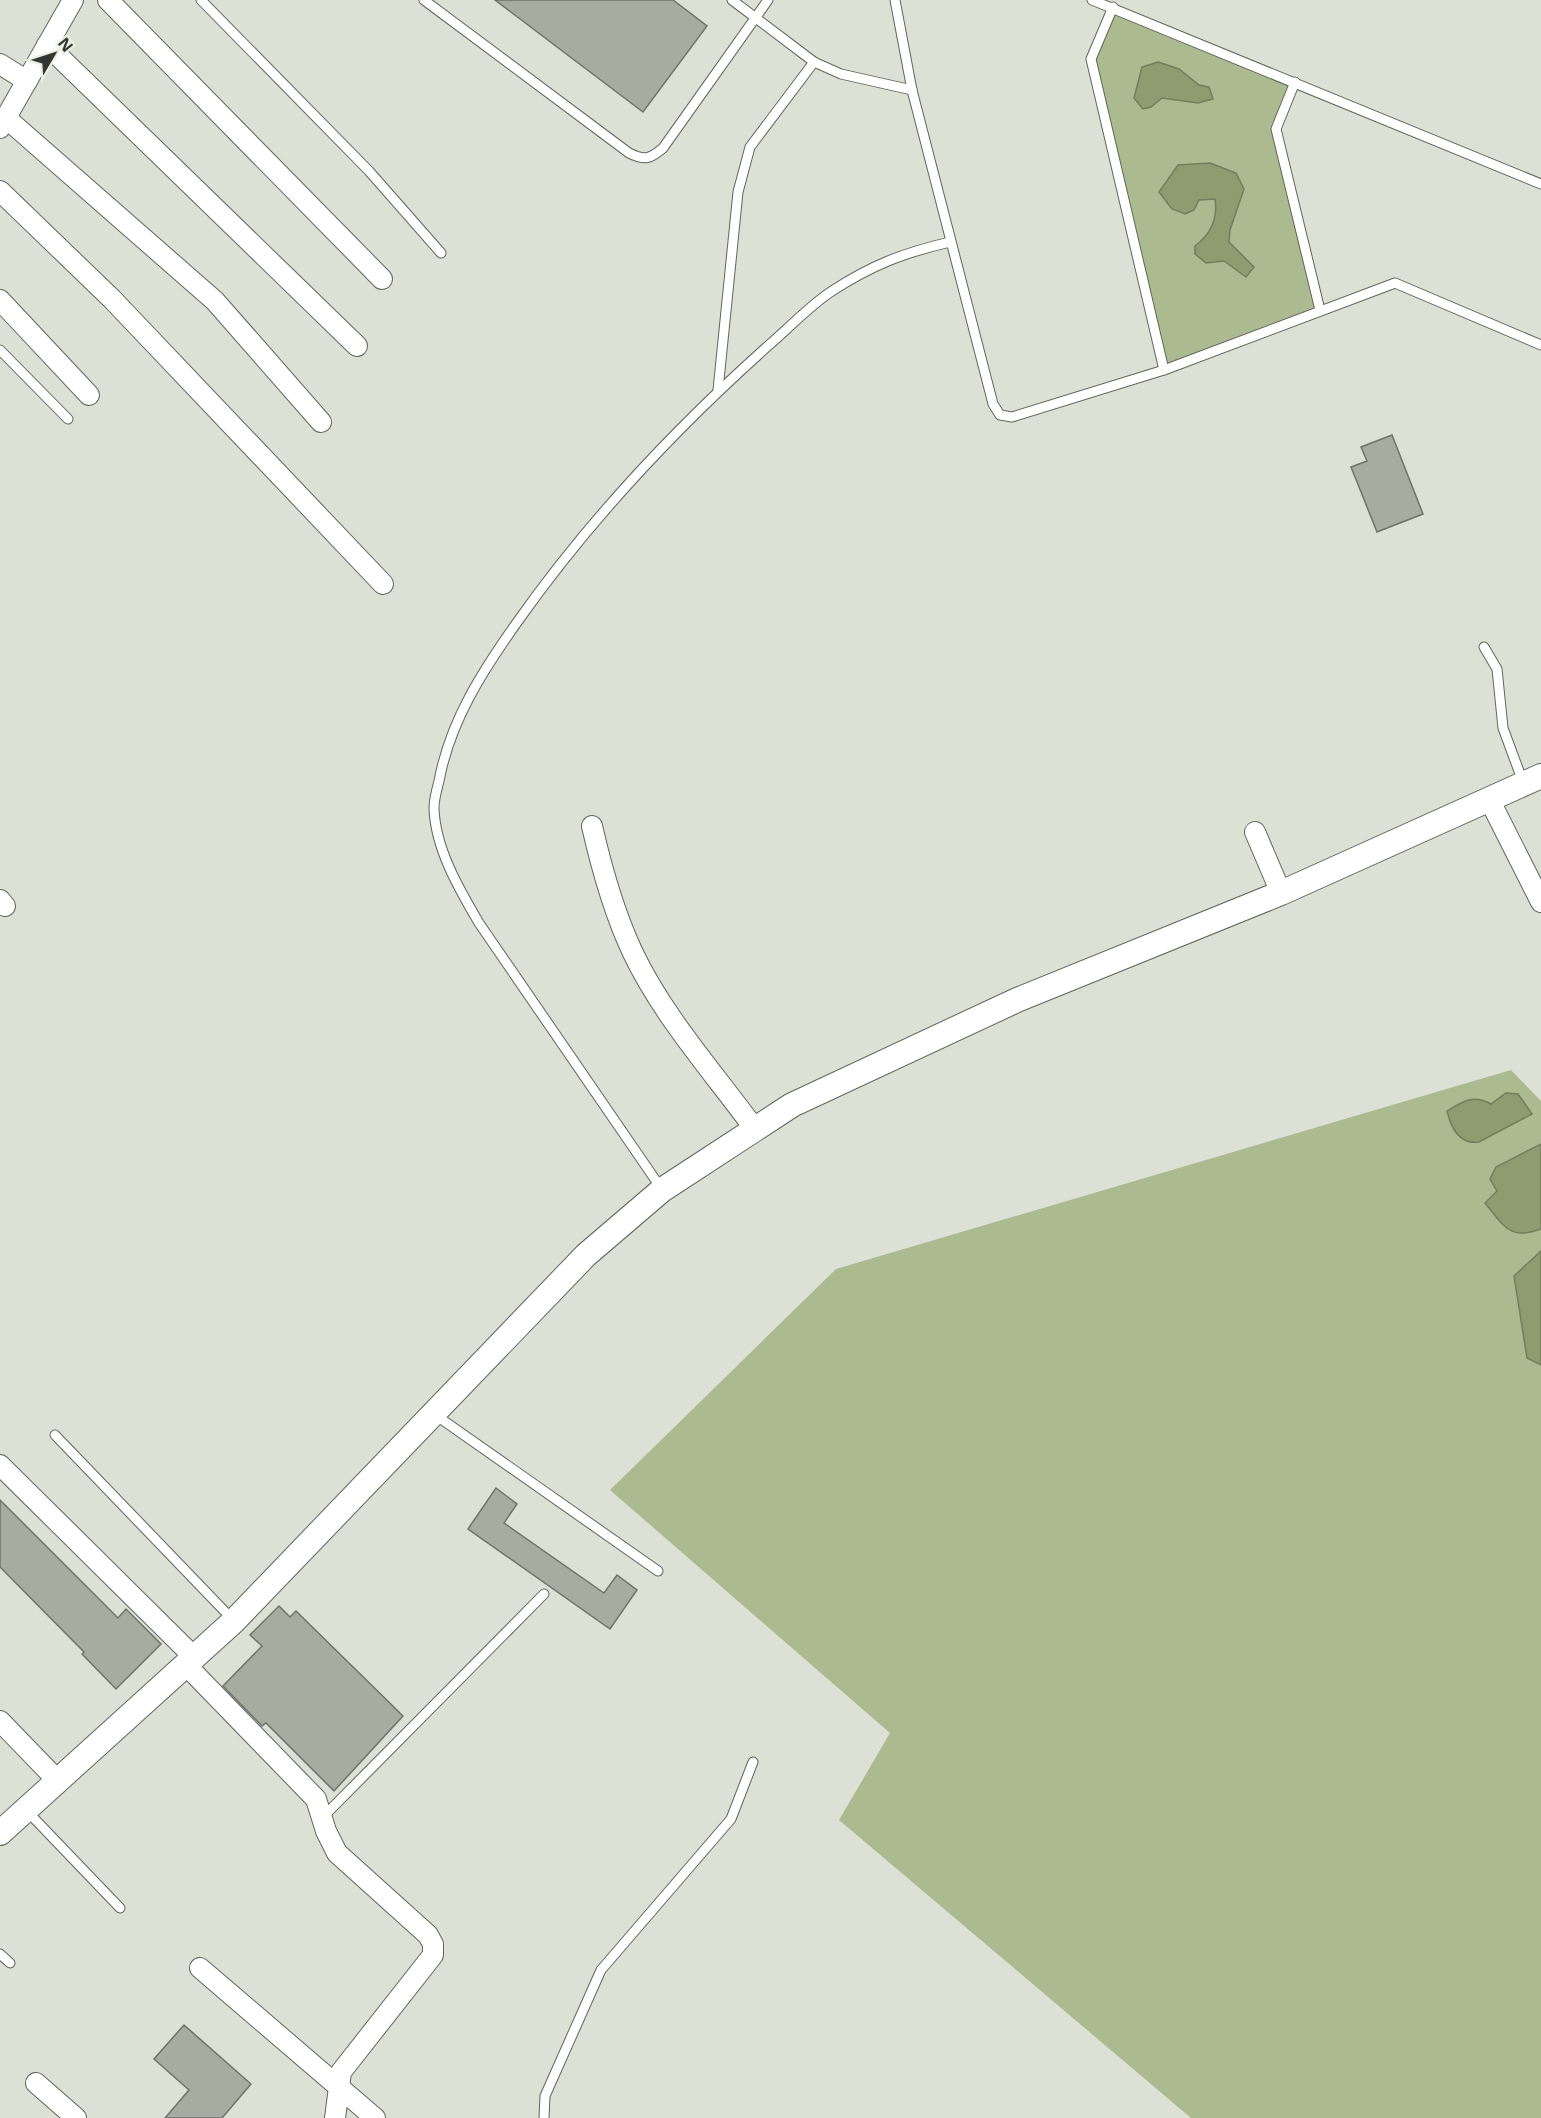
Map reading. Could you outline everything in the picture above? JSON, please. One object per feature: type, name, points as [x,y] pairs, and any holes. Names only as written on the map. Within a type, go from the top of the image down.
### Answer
[{"type":"street","points":[[73,0],[3,123],[215,301],[321,422]]},
{"type":"street","points":[[108,0],[382,279]]},
{"type":"street","points":[[47,45],[357,346]]},
{"type":"street","points":[[0,64],[27,81]]},
{"type":"street","points":[[0,191],[112,299],[312,512],[383,584]]},
{"type":"street","points":[[0,300],[89,395]]},
{"type":"street","points":[[0,1833],[234,1621],[586,1255],[662,1190],[792,1104],[1017,1000],[1281,893],[1532,780]]},
{"type":"street","points":[[1489,800],[1541,902]]},
{"type":"street","points":[[592,826],[606,884],[634,955],[673,1019],[754,1128]]},
{"type":"street","points":[[1255,832],[1281,893]]},
{"type":"street","points":[[0,1465],[190,1661],[316,1798],[326,1831],[337,1853],[428,1935],[433,1944],[433,1955],[342,2072],[335,2118]]},
{"type":"street","points":[[0,1721],[57,1780]]},
{"type":"street","points":[[200,1968],[375,2118]]},
{"type":"street","points":[[36,2083],[76,2118]]},
{"type":"lane","points":[[201,0],[369,171],[441,253]]},
{"type":"lane","points":[[424,0],[629,153],[641,159],[651,158],[663,148],[768,0]]},
{"type":"lane","points":[[732,0],[814,62],[841,74],[912,90]]},
{"type":"lane","points":[[895,0],[912,90],[950,242],[993,404],[1000,415],[1012,417],[1164,370],[1395,283],[1541,345]]},
{"type":"lane","points":[[1092,0],[1541,184]]},
{"type":"lane","points":[[1113,7],[1091,59],[1164,370]]},
{"type":"lane","points":[[718,390],[738,192],[750,147],[814,62]]},
{"type":"lane","points":[[1295,82],[1276,129],[1320,310]]},
{"type":"lane","points":[[662,1190],[479,923],[458,887],[442,845],[434,808],[444,754],[472,690],[543,586],[600,514],[718,390],[829,292],[871,267],[897,256],[950,242]]},
{"type":"lane","points":[[0,350],[68,418]]},
{"type":"lane","points":[[1484,647],[1497,669],[1503,728],[1532,780]]},
{"type":"lane","points":[[432,1413],[658,1570]]},
{"type":"lane","points":[[55,1435],[234,1621]]},
{"type":"lane","points":[[323,1817],[544,1594]]},
{"type":"lane","points":[[544,2118],[545,2096],[601,1970],[731,1819],[753,1762]]},
{"type":"lane","points":[[26,1809],[120,1908]]},
{"type":"lane","points":[[0,1954],[10,1963]]},
{"type":"shaded area","points":[[1113,7],[1295,82],[1276,130],[1320,310],[1164,370],[1091,59]]},
{"type":"shaded area","points":[[1158,62],[1179,69],[1199,85],[1209,87],[1213,99],[1198,103],[1162,98],[1151,107],[1143,109],[1134,98],[1142,67]]},
{"type":"shaded area","points":[[1210,163],[1236,173],[1244,189],[1230,230],[1229,242],[1254,267],[1246,277],[1224,261],[1206,263],[1195,254],[1195,246],[1212,226],[1215,199],[1199,200],[1194,210],[1185,214],[1172,209],[1159,192],[1178,165]]},
{"type":"shaded area","points":[[1511,1070],[1541,1101],[1541,2118],[1191,2118],[839,1820],[890,1733],[610,1490],[836,1269]]},
{"type":"shaded area","points":[[1506,1093],[1518,1094],[1532,1114],[1479,1142],[1466,1141],[1457,1134],[1447,1111],[1458,1104],[1474,1099],[1491,1104]]},
{"type":"shaded area","points":[[1541,1144],[1541,1229],[1515,1232],[1508,1229],[1485,1203],[1497,1191],[1490,1179],[1496,1167]]},
{"type":"shaded area","points":[[1541,1251],[1541,1365],[1527,1358],[1514,1276]]},
{"type":"building","points":[[495,0],[673,0],[707,26],[643,112]]},
{"type":"building","points":[[1392,435],[1423,514],[1377,532],[1351,467],[1367,461],[1361,447]]},
{"type":"building","points":[[496,1488],[517,1504],[504,1523],[604,1593],[617,1575],[637,1590],[610,1629],[468,1529]]},
{"type":"building","points":[[0,1500],[118,1618],[126,1609],[161,1644],[116,1689],[82,1654],[84,1652],[0,1567]]},
{"type":"building","points":[[279,1606],[290,1617],[296,1611],[403,1716],[334,1791],[266,1723],[262,1726],[223,1686],[262,1646],[250,1635]]},
{"type":"building","points":[[184,2025],[251,2084],[222,2118],[165,2118],[189,2090],[154,2059]]}]
